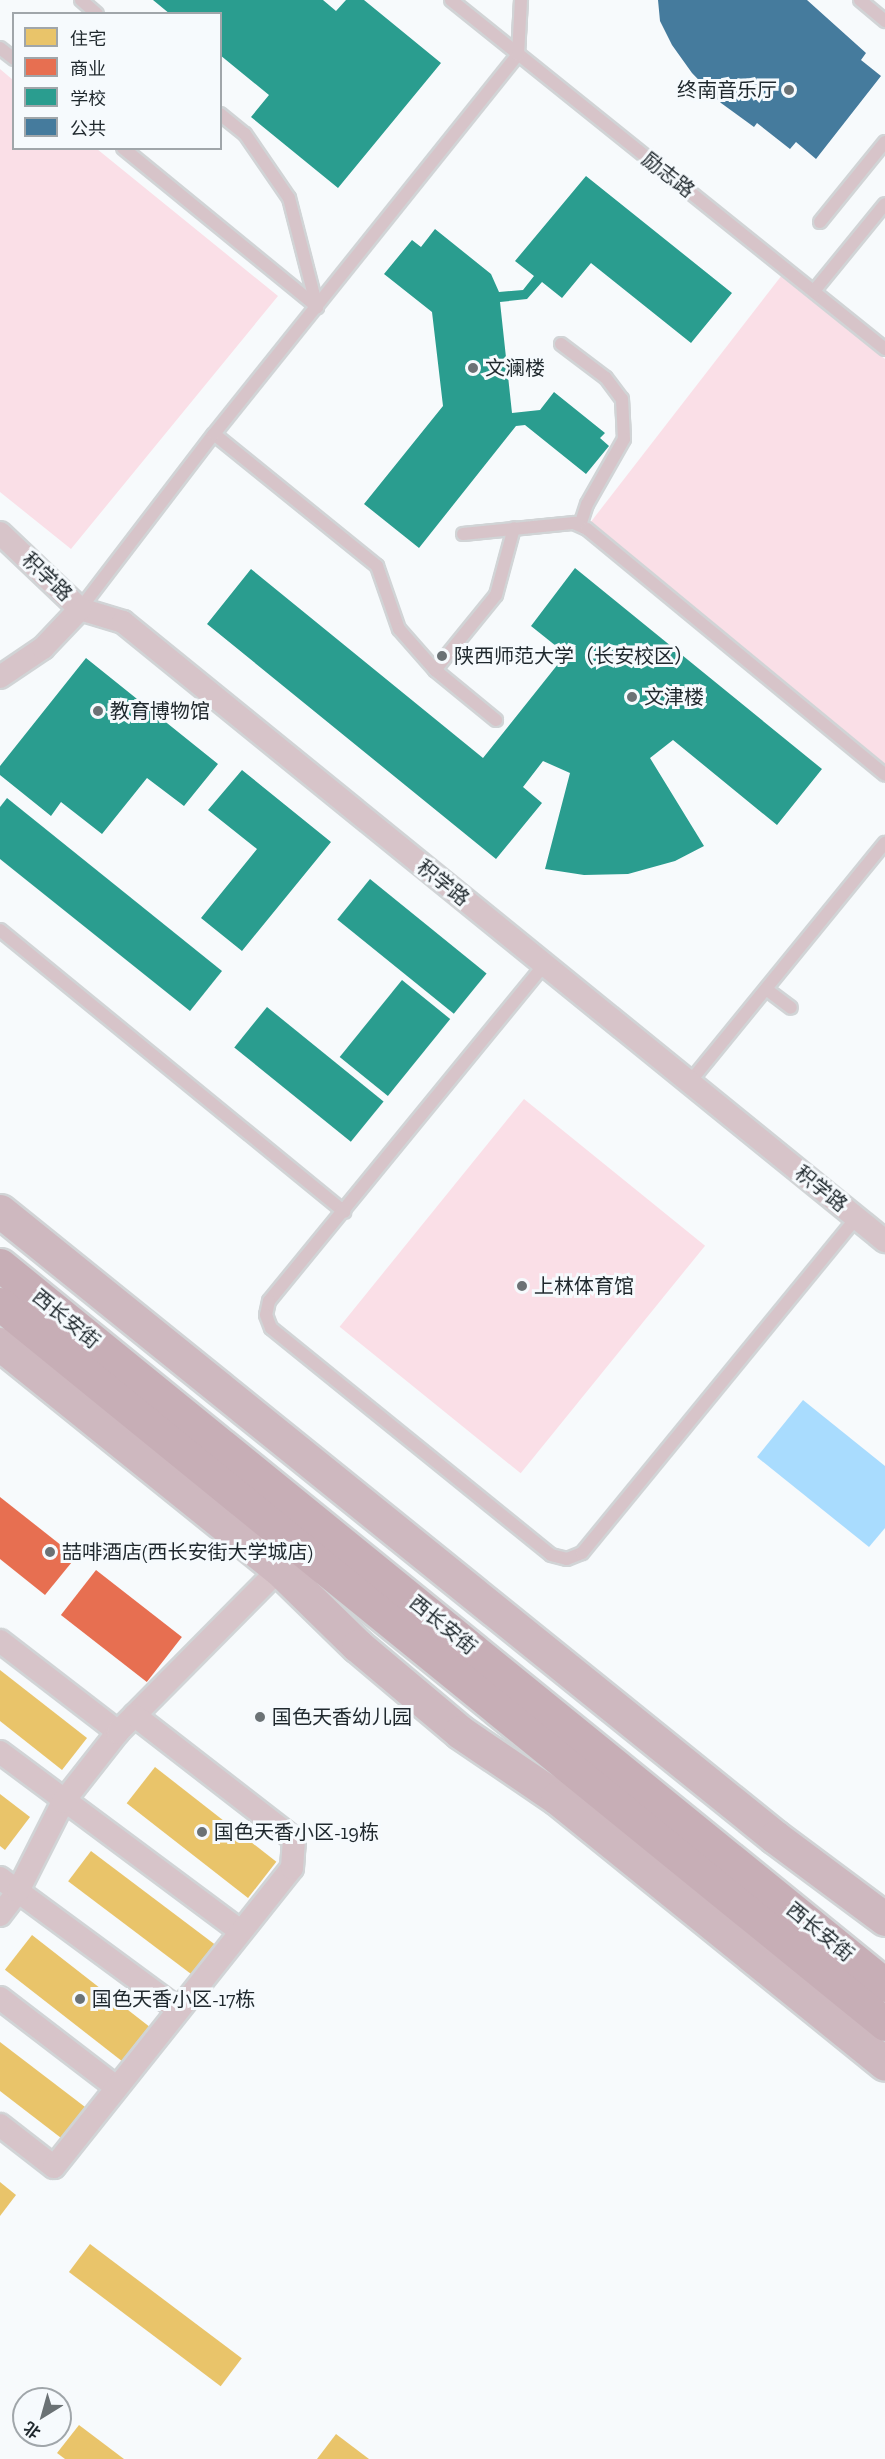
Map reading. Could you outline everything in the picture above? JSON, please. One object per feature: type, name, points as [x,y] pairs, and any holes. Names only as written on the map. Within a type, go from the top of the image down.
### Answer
[{"type":"main road","points":[[0,1211],[775,1837],[885,1919]]},
{"type":"main road","name":"西长安街","points":[[0,1265],[885,1986]]},
{"type":"main road","name":"西长安街","points":[[0,1304],[289,1558],[885,2024]]},
{"type":"main road","points":[[0,1344],[289,1558],[358,1646],[460,1732],[557,1798],[885,2064]]},
{"type":"street","name":"积学路","points":[[0,533],[80,609],[123,622],[885,1241]]},
{"type":"street","points":[[0,677],[43,648],[80,609]]},
{"type":"street","points":[[0,1915],[9,1884],[63,1802],[118,1732],[289,1558]]},
{"type":"street","points":[[0,1641],[118,1732]]},
{"type":"street","points":[[0,2125],[54,2167],[292,1868],[294,1839],[134,1715]]},
{"type":"street","points":[[0,1752],[63,1802],[240,1931]]},
{"type":"street","points":[[9,1884],[178,2009]]},
{"type":"street","points":[[0,1998],[116,2087]]},
{"type":"lane","points":[[81,0],[96,12]]},
{"type":"lane","name":"励志路","points":[[451,0],[885,349]]},
{"type":"lane","points":[[80,609],[214,434],[518,55],[521,0]]},
{"type":"lane","points":[[860,0],[885,21]]},
{"type":"lane","points":[[0,48],[12,57]]},
{"type":"lane","points":[[222,116],[245,134],[290,198],[316,308]]},
{"type":"lane","points":[[820,222],[885,142]]},
{"type":"lane","points":[[125,150],[316,308]]},
{"type":"lane","points":[[814,291],[885,204]]},
{"type":"lane","points":[[561,344],[606,378],[622,399],[624,438],[587,504],[580,525]]},
{"type":"lane","points":[[214,434],[377,566],[399,629],[435,670],[496,720]]},
{"type":"lane","points":[[463,534],[514,528],[580,525],[885,775]]},
{"type":"lane","points":[[435,670],[496,595],[514,528]]},
{"type":"lane","points":[[689,1083],[885,843]]},
{"type":"lane","points":[[0,930],[344,1212]]},
{"type":"lane","points":[[544,965],[269,1301],[266,1315],[271,1328],[551,1555],[567,1559],[582,1553],[856,1218]]},
{"type":"lane","points":[[766,989],[791,1008]]},
{"type":"shaded area","points":[[0,69],[12,79],[12,150],[98,150],[278,296],[71,549],[0,492]]},
{"type":"shaded area","points":[[782,275],[885,359],[885,766],[590,523]]},
{"type":"shaded area","name":"上林体育馆","points":[[524,1099],[705,1246],[521,1473],[340,1327]]},
{"type":"water","points":[[803,1400],[885,1466],[885,1528],[869,1547],[757,1457]]},
{"type":"building: 住宅","points":[[0,1670],[87,1738],[62,1770],[0,1721]]},
{"type":"building: 住宅","name":"国色天香小区-19栋","points":[[155,1767],[276,1862],[248,1898],[127,1803]]},
{"type":"building: 住宅","points":[[0,1794],[30,1817],[5,1850],[0,1846]]},
{"type":"building: 住宅","points":[[91,1851],[216,1945],[193,1975],[68,1881]]},
{"type":"building: 住宅","name":"国色天香小区-17栋","points":[[32,1935],[153,2030],[126,2064],[5,1970]]},
{"type":"building: 住宅","points":[[0,2042],[89,2110],[65,2141],[0,2091]]},
{"type":"building: 住宅","points":[[0,2182],[16,2195],[0,2216]]},
{"type":"building: 住宅","points":[[90,2244],[242,2358],[221,2386],[69,2272]]},
{"type":"building: 住宅","points":[[79,2425],[124,2459],[65,2459],[57,2453],[62,2447],[72,2447],[72,2434]]},
{"type":"building: 住宅","points":[[336,2434],[369,2459],[317,2459]]},
{"type":"building: 商业","points":[[0,1497],[76,1557],[45,1595],[0,1559]]},
{"type":"building: 商业","points":[[96,1570],[182,1637],[147,1682],[61,1615]]},
{"type":"building: 学校","points":[[153,0],[323,0],[336,11],[346,0],[364,0],[441,63],[338,188],[251,117],[269,95],[222,57],[222,12],[168,12]]},
{"type":"building: 学校","name":"文澜楼","points":[[586,176],[732,293],[691,343],[591,263],[562,298],[542,282],[527,299],[500,302],[512,413],[540,410],[554,392],[605,433],[600,438],[609,446],[586,474],[525,425],[516,426],[419,548],[364,504],[443,406],[432,312],[384,274],[412,240],[421,247],[435,229],[491,274],[499,292],[523,290],[534,276],[515,261]]},
{"type":"building: 学校","name":"文津楼","points":[[575,568],[822,769],[777,825],[673,740],[650,758],[704,846],[675,861],[628,874],[584,875],[545,869],[570,773],[543,761],[523,787],[542,803],[496,859],[207,624],[251,569],[483,758],[566,654],[531,626]]},
{"type":"building: 学校","name":"教育博物馆","points":[[86,658],[218,764],[184,806],[147,778],[102,834],[61,802],[51,816],[0,775],[0,766]]},
{"type":"building: 学校","name":"教育博物馆","points":[[242,770],[331,842],[242,951],[201,918],[257,849],[208,810]]},
{"type":"building: 学校","points":[[7,798],[222,971],[190,1011],[0,859],[0,807]]},
{"type":"building: 学校","points":[[370,879],[487,973],[454,1014],[337,919]]},
{"type":"building: 学校","points":[[402,980],[450,1019],[388,1096],[340,1057]]},
{"type":"building: 学校","points":[[267,1007],[384,1101],[351,1142],[234,1047]]},
{"type":"building: 公共","name":"终南音乐厅","points":[[658,0],[807,0],[866,53],[861,60],[881,76],[816,159],[796,142],[790,149],[757,123],[754,127],[721,103],[692,73],[672,45],[660,21]]},
{"type":"place","name":"终南音乐厅","points":[[789,90]]},
{"type":"place","name":"文澜楼","points":[[473,368]]},
{"type":"place","name":"陕西师范大学（长安校区）","points":[[442,656]]},
{"type":"place","name":"文津楼","points":[[632,697]]},
{"type":"place","name":"教育博物馆","points":[[98,711]]},
{"type":"place","name":"上林体育馆","points":[[522,1286]]},
{"type":"place","name":"喆啡酒店(西长安街大学城店)","points":[[50,1552]]},
{"type":"place","name":"国色天香幼儿园","points":[[260,1717]]},
{"type":"place","name":"国色天香小区-19栋","points":[[202,1832]]},
{"type":"place","name":"国色天香小区-17栋","points":[[80,1999]]}]
